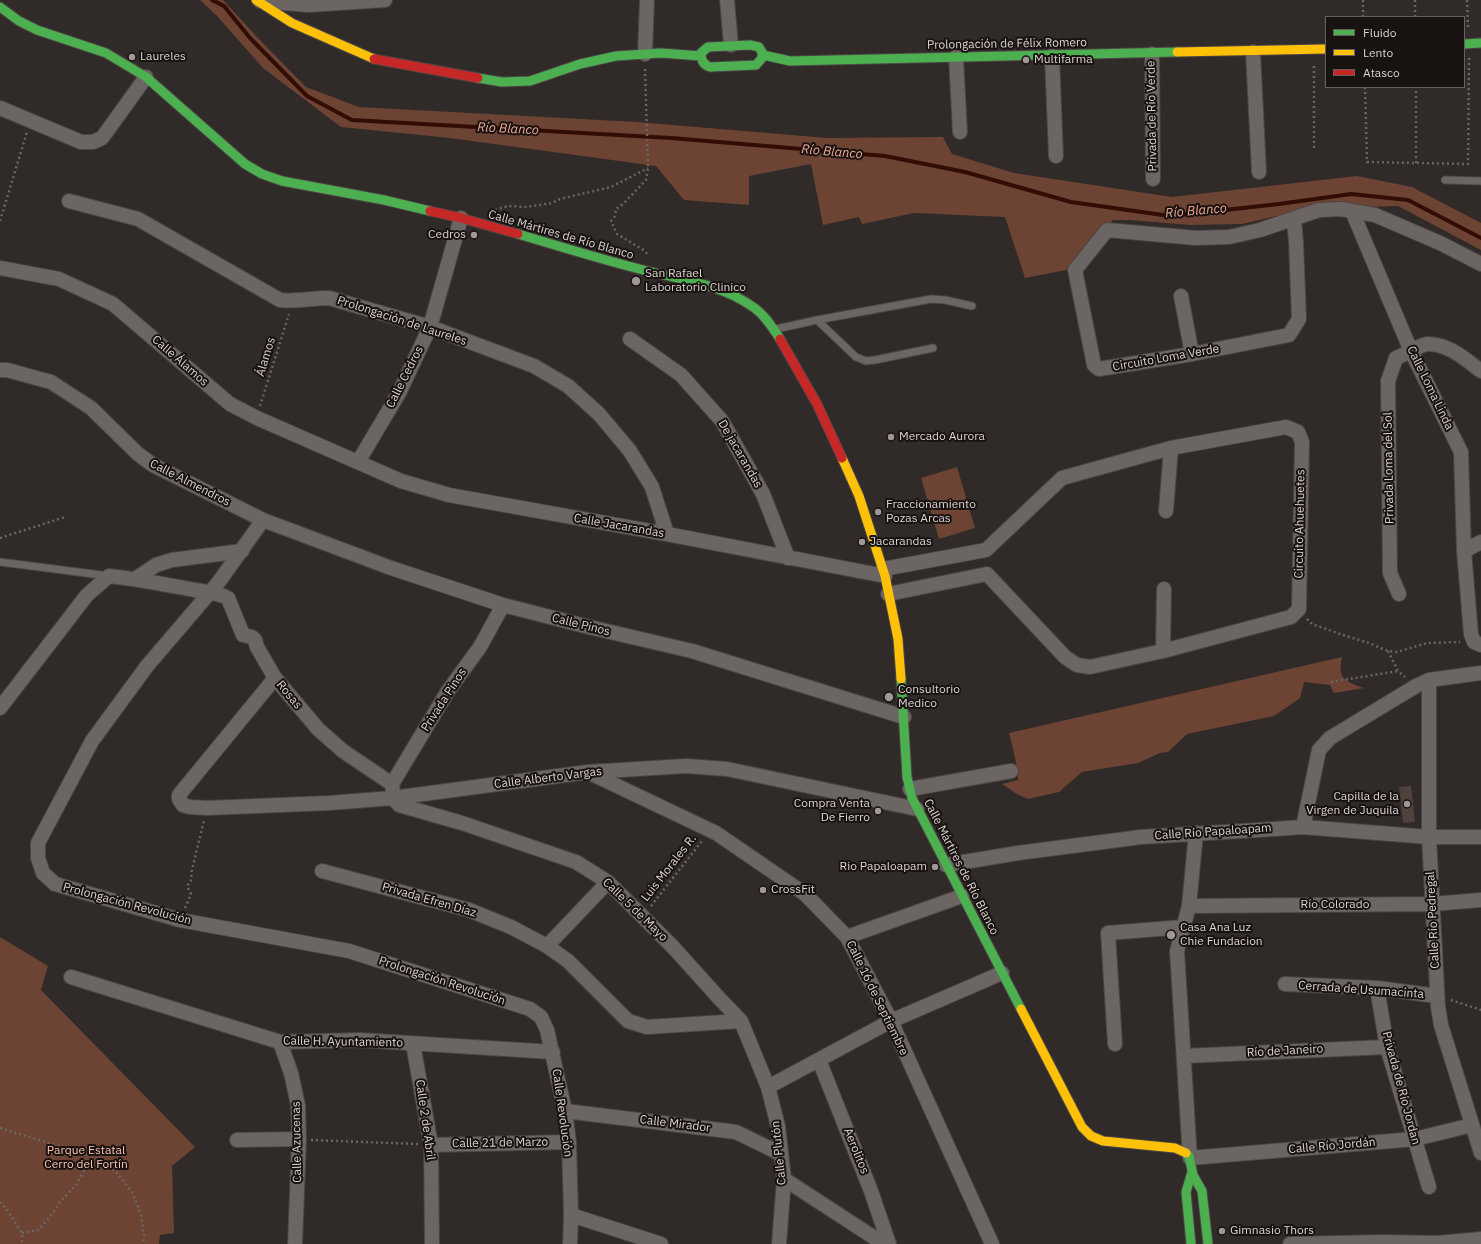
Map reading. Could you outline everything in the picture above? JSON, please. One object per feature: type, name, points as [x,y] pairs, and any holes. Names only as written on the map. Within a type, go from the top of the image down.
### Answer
[{"type":"main road","points":[[256,0],[292,23],[375,59],[502,82],[530,81],[597,60],[616,56],[661,53],[700,56]]},
{"type":"main road","name":"Calle Mártires de Río Blanco","points":[[0,7],[19,21],[37,30],[106,53],[146,77],[245,164],[262,174],[282,181],[384,200],[461,218],[645,271],[714,288],[735,296],[754,307],[774,329],[817,404],[859,496],[884,573],[899,647],[907,778],[916,809],[1086,1132],[1103,1141],[1180,1149],[1188,1154],[1190,1158]]},
{"type":"main road","points":[[1466,44],[1481,43]]},
{"type":"main road","points":[[731,45],[756,45],[761,49],[763,55],[761,61],[756,65],[710,67],[702,62],[700,56],[703,50],[708,47],[731,45]]},
{"type":"main road","name":"Prolongación de Félix Romero","points":[[763,55],[790,61],[1253,52],[1325,49]]},
{"type":"main road","points":[[1190,1158],[1192,1172],[1202,1191],[1208,1244]]},
{"type":"main road","points":[[1191,1244],[1186,1192],[1192,1172]]},
{"type":"street","points":[[256,0],[309,5],[385,0]]},
{"type":"street","points":[[645,54],[647,0]]},
{"type":"street","points":[[727,0],[731,45]]},
{"type":"street","points":[[1253,52],[1259,172]]},
{"type":"street","name":"Privada de Río Verde","points":[[1152,54],[1153,179]]},
{"type":"street","points":[[1052,56],[1056,156]]},
{"type":"street","points":[[956,57],[960,132]]},
{"type":"street","points":[[0,108],[30,122],[81,142],[93,142],[102,138],[146,77]]},
{"type":"street","name":"Prolongación de Laureles","points":[[69,201],[138,219],[280,300],[293,301],[329,298],[430,327],[534,366],[568,386],[599,414],[630,451],[652,487],[667,534]]},
{"type":"street","points":[[1294,220],[1319,210],[1341,209],[1375,215],[1440,243],[1481,264]]},
{"type":"street","name":"Calle Loma Linda","points":[[1352,211],[1411,351],[1461,452],[1464,551],[1475,640]]},
{"type":"street","name":"Calle Cedros","points":[[358,462],[399,393],[430,327],[461,218]]},
{"type":"street","name":"Circuito Loma Verde","points":[[1294,220],[1299,320],[1289,335],[1192,354],[1099,369],[1094,365],[1075,270],[1107,230],[1196,238],[1229,237],[1294,220]]},
{"type":"street","name":"Calle Álamos","points":[[0,268],[59,279],[113,304],[230,404],[257,418],[358,462]]},
{"type":"street","points":[[1181,296],[1192,354]]},
{"type":"street","name":"De jacarandas","points":[[630,339],[681,375],[722,421],[763,494],[788,558]]},
{"type":"street","name":"Privada Loma del Sol","points":[[1399,594],[1390,573],[1388,381],[1396,358],[1427,344],[1447,348],[1460,355],[1481,371]]},
{"type":"street","name":"Calle Almendros","points":[[0,370],[7,370],[51,382],[91,408],[138,454],[153,465],[262,520]]},
{"type":"street","name":"Circuito Ahuehuetes","points":[[884,573],[986,550],[1062,478],[1171,448],[1286,427],[1298,432],[1302,442],[1299,609]]},
{"type":"street","points":[[1166,511],[1171,448]]},
{"type":"street","name":"Calle Jacarandas","points":[[358,462],[401,481],[449,495],[667,534],[788,558],[884,573]]},
{"type":"street","name":"Prolongación Revolución","points":[[262,520],[242,551],[210,593],[147,666],[92,741],[38,843],[38,858],[43,873],[56,884],[180,920],[349,951],[530,1009],[541,1016],[548,1030]]},
{"type":"street","name":"Calle Pinos","points":[[262,520],[391,568],[503,605],[692,651],[904,717]]},
{"type":"street","points":[[1464,551],[1481,542]]},
{"type":"street","points":[[135,578],[156,565],[172,560],[242,551]]},
{"type":"street","points":[[888,594],[988,574],[1065,657],[1077,665],[1090,667],[1163,651],[1291,617],[1299,609]]},
{"type":"street","points":[[0,708],[87,596],[109,576]]},
{"type":"street","name":"Rosas","points":[[109,576],[135,578],[225,596],[230,601],[244,635],[252,637],[255,640],[257,647],[275,678],[318,728],[338,747],[393,791]]},
{"type":"street","points":[[1163,651],[1164,590]]},
{"type":"street","name":"Privada Pinos","points":[[393,791],[448,691],[480,646],[503,605]]},
{"type":"street","points":[[1303,827],[1319,750],[1330,738],[1416,686],[1429,680],[1481,673]]},
{"type":"street","name":"Calle Alberto Vargas","points":[[275,678],[179,795],[182,805],[207,808],[329,803],[393,791],[588,772],[686,766],[727,768],[916,809]]},
{"type":"street","name":"Calle Río Pedregal","points":[[1429,680],[1429,837],[1437,996],[1441,1025],[1481,1153]]},
{"type":"street","points":[[910,789],[1012,771]]},
{"type":"street","name":"Calle 16 de Septiembre","points":[[588,772],[710,830],[805,894],[847,937],[891,1021],[992,1244]]},
{"type":"street","name":"Calle 5 de Mayo","points":[[393,791],[398,805],[462,824],[576,862],[608,882],[673,947],[718,998],[741,1021],[768,1087]]},
{"type":"street","name":"Calle Río Papaloapam","points":[[946,865],[1018,853],[1126,839],[1196,833],[1303,827],[1429,837],[1481,837]]},
{"type":"street","points":[[1190,1158],[1177,951],[1189,906],[1196,833]]},
{"type":"street","name":"Privada Efren Díaz","points":[[322,871],[468,910],[511,927],[547,946],[568,961],[628,1021],[647,1027],[741,1021]]},
{"type":"street","points":[[547,946],[608,882]]},
{"type":"street","points":[[847,937],[962,896]]},
{"type":"street","name":"Río Colorado","points":[[1189,906],[1432,904],[1481,900]]},
{"type":"street","points":[[1115,1044],[1108,933],[1183,927]]},
{"type":"street","points":[[768,1087],[891,1021],[1002,973]]},
{"type":"street","name":"Calle H. Ayuntamiento","points":[[71,977],[280,1042],[360,1040],[553,1052]]},
{"type":"street","name":"Cerrada de Usumacinta","points":[[1285,984],[1377,988],[1437,996]]},
{"type":"street","name":"Privada de Río Jordan","points":[[1377,988],[1388,1047],[1429,1187]]},
{"type":"street","name":"Calle Revolución","points":[[548,1030],[569,1142],[571,1215],[570,1244]]},
{"type":"street","name":"Calle Azucenas","points":[[280,1042],[291,1073],[298,1105],[299,1140],[295,1244]]},
{"type":"street","name":"Calle 2 de Abril","points":[[414,1044],[432,1244]]},
{"type":"street","name":"Río de Janeiro","points":[[1184,1056],[1388,1047]]},
{"type":"street","name":"Aerolitos","points":[[819,1060],[871,1191],[889,1244]]},
{"type":"street","name":"Calle Plutón","points":[[768,1087],[778,1126],[784,1179],[779,1244]]},
{"type":"street","name":"Calle Mirador","points":[[564,1111],[736,1132],[780,1154]]},
{"type":"street","name":"Calle Río Jordán","points":[[1190,1158],[1415,1139],[1472,1125]]},
{"type":"street","points":[[237,1140],[299,1140]]},
{"type":"street","name":"Calle 21 de Marzo","points":[[424,1144],[569,1142]]},
{"type":"street","points":[[784,1179],[884,1244]]},
{"type":"street","points":[[571,1215],[661,1244]]},
{"type":"street","points":[[1294,1244],[1437,1244],[1481,1239]]},
{"type":"lane","points":[[1445,180],[1481,180]]},
{"type":"lane","points":[[774,329],[931,299],[945,300],[972,306]]},
{"type":"lane","points":[[817,320],[856,357],[862,360],[874,360],[933,348]]},
{"type":"lane","points":[[0,562],[109,576]]},
{"type":"path","points":[[1362,0],[1363,16]]},
{"type":"path","points":[[1415,0],[1415,16]]},
{"type":"path","points":[[1365,88],[1367,162],[1468,164],[1466,44],[1467,0]]},
{"type":"path","points":[[1314,50],[1314,148]]},
{"type":"path","points":[[645,83],[648,148],[648,168],[646,180],[624,203],[616,209],[611,221],[617,234],[645,250],[649,256],[645,271]]},
{"type":"path","points":[[1416,88],[1416,163]]},
{"type":"path","points":[[0,221],[30,122]]},
{"type":"path","points":[[491,213],[508,206],[526,207],[552,203],[560,198],[611,186],[648,168]]},
{"type":"path","name":"Álamos","points":[[257,418],[293,301]]},
{"type":"path","points":[[0,538],[65,517]]},
{"type":"path","points":[[1299,609],[1312,624],[1397,652],[1427,643],[1475,640]]},
{"type":"path","points":[[1330,682],[1398,671],[1388,650]]},
{"type":"path","points":[[188,901],[191,894],[187,886],[192,880],[191,874],[207,808]]},
{"type":"path","name":"Luis Morales R.","points":[[643,916],[710,830]]},
{"type":"path","points":[[1437,996],[1481,1010]]},
{"type":"path","points":[[0,1128],[94,1157],[117,1173],[132,1192],[141,1214],[144,1236],[143,1244]]},
{"type":"path","points":[[329,1140],[424,1144]]},
{"type":"path","points":[[22,1233],[38,1230],[49,1218],[60,1202],[76,1185],[86,1167],[94,1157]]},
{"type":"path","points":[[0,1202],[22,1233],[22,1244]]},
{"type":"green space","points":[[200,0],[223,0],[306,87],[359,107],[637,122],[827,138],[943,137],[952,154],[1014,173],[1172,197],[1357,176],[1412,187],[1481,223],[1481,250],[1398,206],[1363,207],[1290,213],[1242,224],[1190,225],[1113,220],[1066,270],[1025,278],[1005,217],[914,213],[862,224],[859,217],[823,225],[811,164],[749,176],[749,205],[684,200],[656,166],[450,138],[341,127],[263,68],[217,16]]},
{"type":"green space","points":[[957,467],[975,528],[939,539],[921,478]]},
{"type":"green space","points":[[1342,657],[1341,670],[1344,678],[1352,684],[1364,688],[1334,693],[1330,685],[1304,682],[1300,698],[1274,716],[1187,734],[1168,752],[1160,753],[1138,763],[1082,772],[1059,792],[1028,799],[1002,784],[1018,780],[1016,762],[1009,733]]},
{"type":"green space","name":"Parque Estatal Cerro del Fortín","points":[[0,937],[48,966],[41,990],[195,1147],[172,1166],[174,1233],[160,1235],[159,1244],[0,1244]]},
{"type":"building","name":"Capilla de la Virgen de Juquila","points":[[1411,786],[1415,822],[1403,823],[1399,787]]},
{"type":"waterway","name":"Río Blanco","points":[[212,0],[224,6],[250,38],[307,96],[352,120],[671,138],[885,156],[965,172],[1071,202],[1170,216],[1279,204],[1351,194],[1408,200],[1481,238]]},
{"type":"traffic: fast","points":[[0,7],[19,21],[37,30],[106,53],[146,77],[245,164],[262,174],[282,181],[384,200],[430,211]]},
{"type":"traffic: fast","points":[[1465,44],[1481,43]]},
{"type":"traffic: fast","points":[[750,45],[759,47],[762,52],[762,58],[756,65],[710,67],[704,64],[702,60],[701,53],[708,47],[750,45]]},
{"type":"traffic: fast","points":[[763,55],[790,61],[1177,52]]},
{"type":"traffic: fast","points":[[478,78],[502,82],[530,81],[580,64],[616,56],[661,53],[701,56]]},
{"type":"traffic: fast","points":[[518,234],[647,271],[702,284],[729,293],[761,313],[780,339]]},
{"type":"traffic: fast","points":[[901,679],[907,777],[912,798],[1021,1009]]},
{"type":"traffic: fast","points":[[1186,1153],[1189,1156],[1193,1175],[1202,1191],[1208,1244]]},
{"type":"traffic: fast","points":[[1191,1244],[1186,1192],[1192,1172]]},
{"type":"traffic: slow","points":[[256,0],[292,23],[374,59]]},
{"type":"traffic: slow","points":[[1177,52],[1325,49]]},
{"type":"traffic: slow","points":[[842,458],[859,496],[885,576],[898,639],[901,679]]},
{"type":"traffic: slow","points":[[1021,1009],[1082,1127],[1091,1136],[1103,1141],[1175,1148],[1186,1153]]},
{"type":"traffic: jam","points":[[374,59],[478,78]]},
{"type":"traffic: jam","points":[[430,211],[518,234]]},
{"type":"traffic: jam","points":[[780,339],[817,404],[842,458]]},
{"type":"place","name":"Laureles","points":[[132,57]]},
{"type":"place","name":"Multifarma","points":[[1026,60]]},
{"type":"place","name":"Cedros","points":[[474,235]]},
{"type":"place","name":"San Rafael Laboratorio Clinico","points":[[636,281]]},
{"type":"place","name":"Mercado Aurora","points":[[891,437]]},
{"type":"place","name":"Fraccionamiento Pozas Arcas","points":[[878,512]]},
{"type":"place","name":"Jacarandas","points":[[862,542]]},
{"type":"place","name":"Consultorio Medico","points":[[889,697]]},
{"type":"place","name":"Capilla de la Virgen de Juquila","points":[[1407,804]]},
{"type":"place","name":"Compra Venta De Fierro","points":[[878,811]]},
{"type":"place","name":"Rio Papaloapam","points":[[935,867]]},
{"type":"place","name":"CrossFit","points":[[763,890]]},
{"type":"place","name":"Casa Ana Luz Chie Fundacion","points":[[1171,935]]},
{"type":"place","name":"Gimnasio Thors","points":[[1222,1231]]}]
